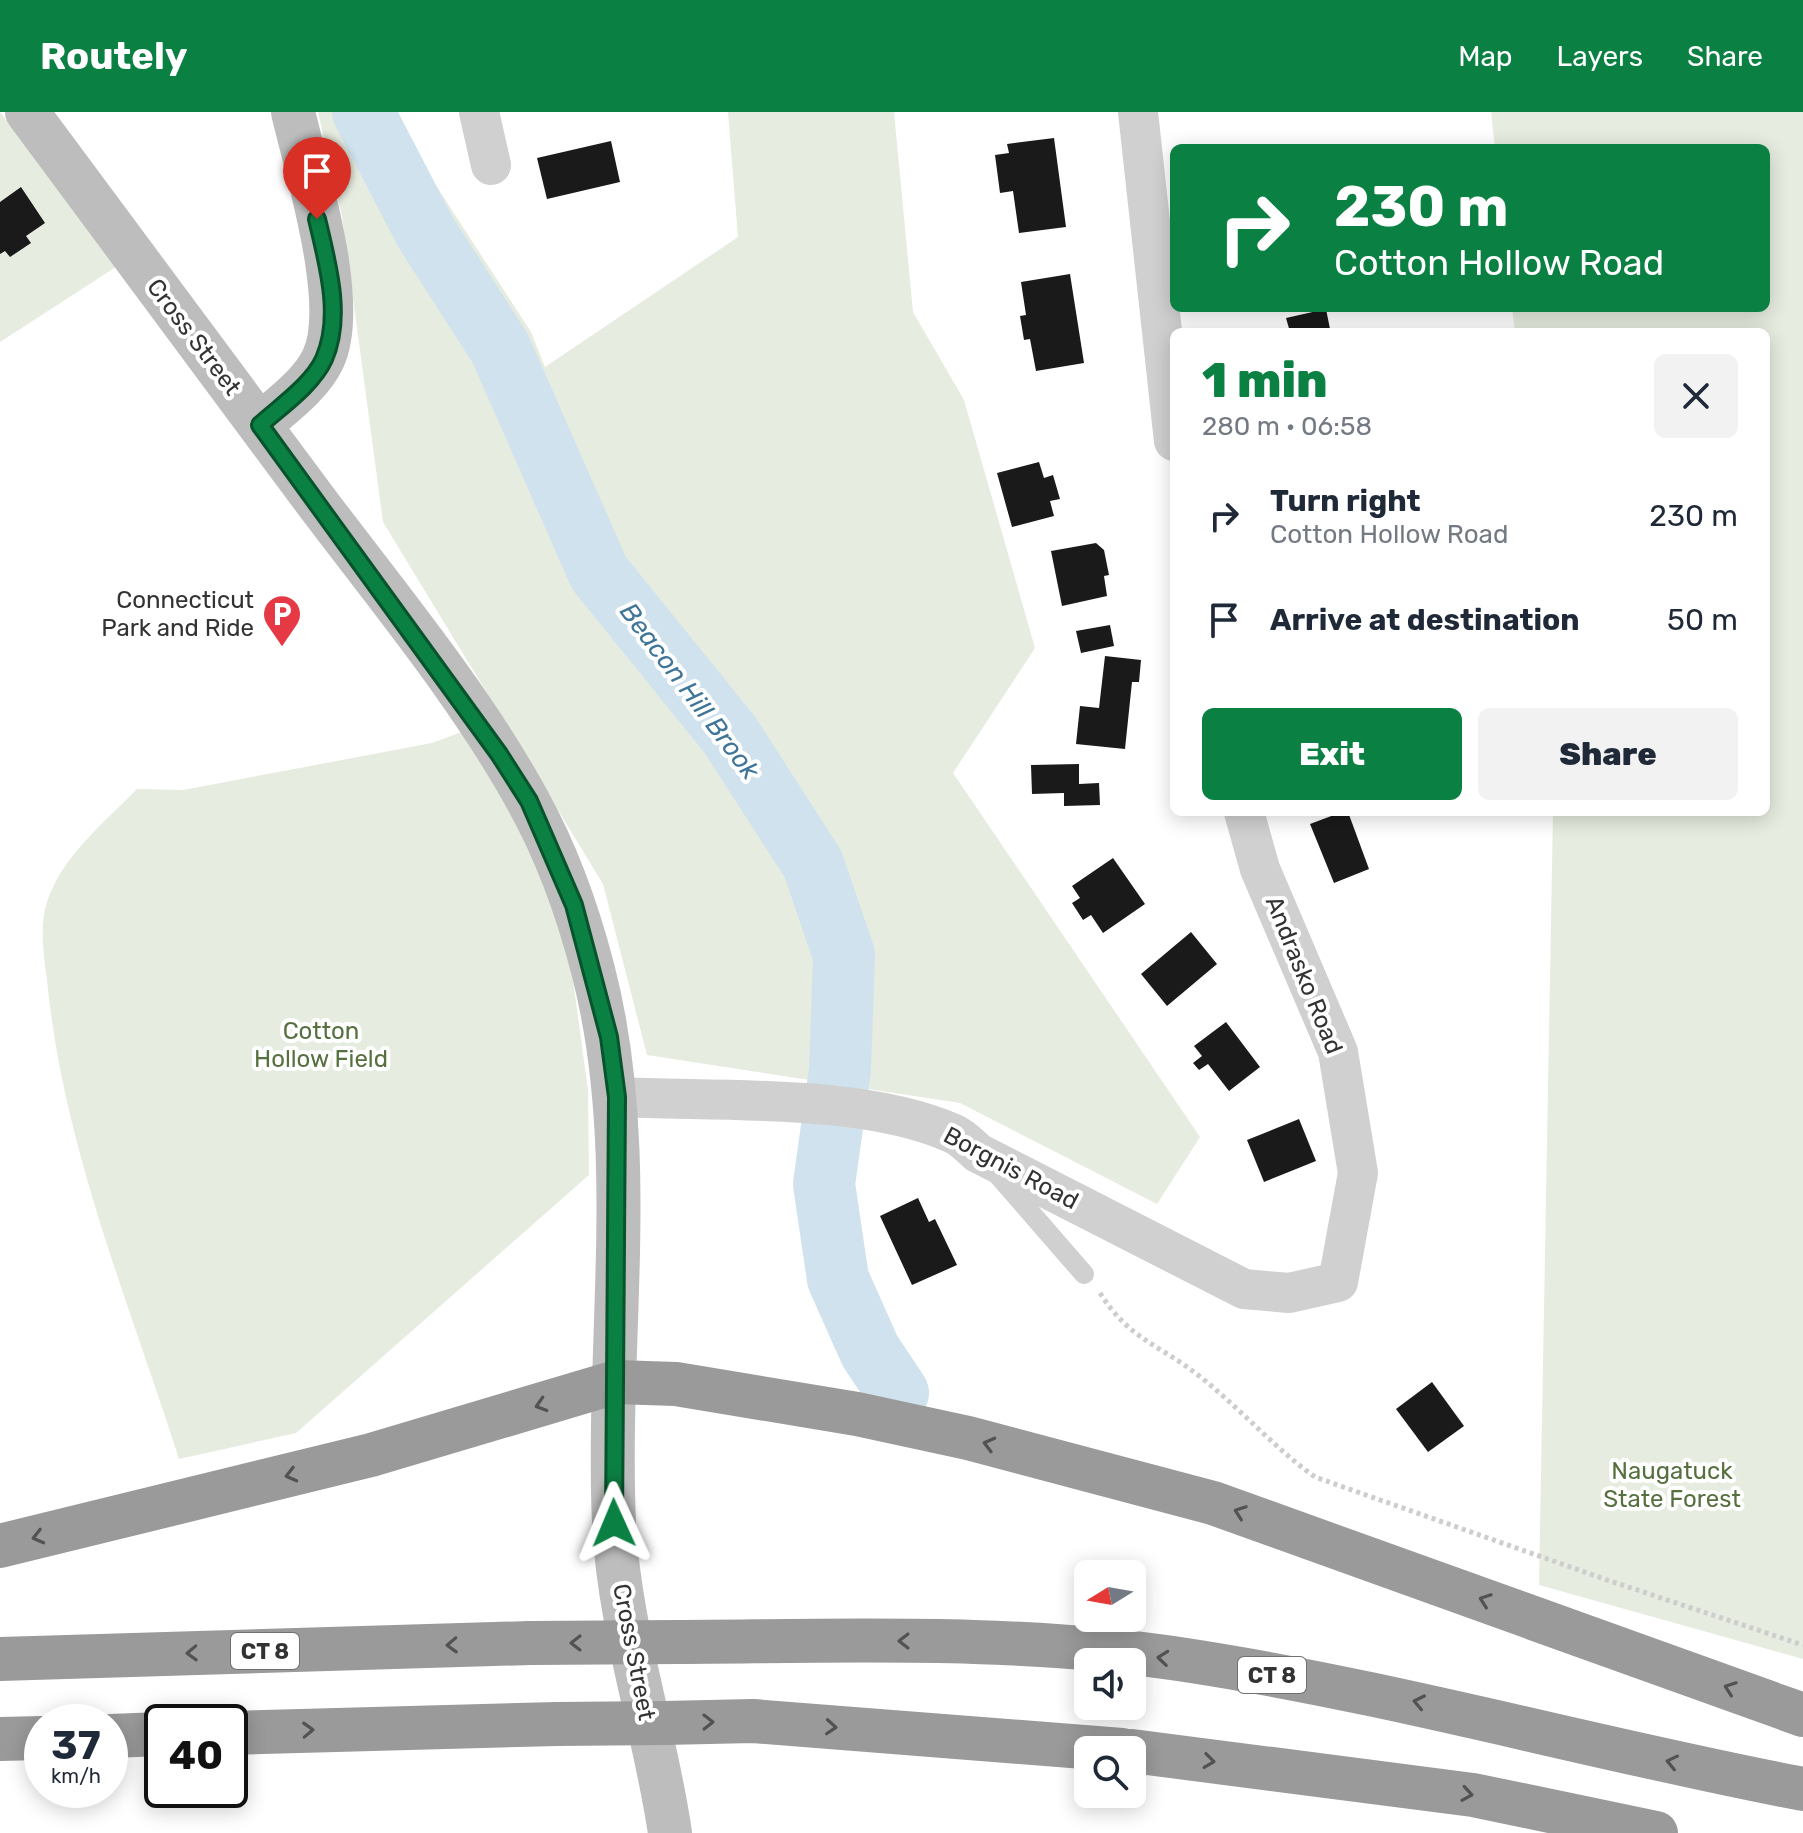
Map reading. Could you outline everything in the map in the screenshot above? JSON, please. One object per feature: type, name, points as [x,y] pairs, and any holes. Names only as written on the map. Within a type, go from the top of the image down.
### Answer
[{"type":"highway","points":[[0,1546],[371,1455],[616,1382],[676,1384],[857,1414],[968,1438],[1213,1503],[1803,1715]]},
{"type":"highway","name":"CT 8","points":[[0,1659],[530,1643],[988,1640],[1190,1660],[1419,1702],[1803,1789]]},
{"type":"highway","points":[[248,1733],[753,1721],[1074,1746]]},
{"type":"highway","points":[[0,1739],[24,1738]]},
{"type":"highway","points":[[1146,1753],[1473,1795],[1656,1833]]},
{"type":"street","name":"Cross Street","points":[[27,112],[445,676],[529,801],[574,905],[593,968],[617,1097],[614,1523],[621,1598],[670,1833]]},
{"type":"street","points":[[260,425],[311,378],[323,360],[330,338],[332,306],[326,261],[293,112]]},
{"type":"street","points":[[479,112],[491,165]]},
{"type":"street","points":[[1138,112],[1170,404]]},
{"type":"street","name":"Andrasko Road","points":[[1245,816],[1260,869],[1338,1052],[1358,1173],[1338,1282]]},
{"type":"street","name":"Borgnis Road","points":[[617,1097],[797,1105],[867,1111],[915,1120],[957,1135],[978,1153],[1244,1289],[1289,1293],[1338,1282]]},
{"type":"lane","points":[[978,1153],[1084,1274]]},
{"type":"path","points":[[1084,1274],[1127,1329],[1197,1374],[1289,1458],[1315,1477],[1803,1645]]},
{"type":"green space","points":[[0,112],[122,263],[0,342]]},
{"type":"green space","points":[[318,112],[394,112],[400,130],[531,332],[545,367],[738,237],[728,112],[894,112],[913,312],[964,400],[1035,648],[953,773],[1200,1137],[1157,1204],[960,1103],[647,1055],[603,884],[383,522],[342,216]]},
{"type":"green space","name":"Naugatuck State Forest","points":[[1491,112],[1803,112],[1803,1659],[1539,1585],[1553,816],[1770,816],[1770,328],[1514,328],[1512,312],[1770,312],[1770,144],[1495,144]]},
{"type":"green space","name":"Cotton Hollow Field","points":[[467,730],[523,813],[569,951],[588,1090],[589,1175],[296,1433],[179,1459],[100,1223],[67,1103],[55,1042],[44,951],[43,921],[47,902],[63,869],[74,855],[137,789],[183,790],[432,743]]},
{"type":"building","points":[[1054,138],[1066,227],[1019,233],[1013,191],[1000,193],[995,155],[1009,153],[1007,144]]},
{"type":"building","points":[[611,141],[620,182],[547,199],[537,158]]},
{"type":"building","points":[[21,187],[45,223],[26,236],[31,243],[10,257],[5,251],[0,254],[0,202]]},
{"type":"building","points":[[1070,274],[1084,363],[1036,371],[1030,339],[1024,340],[1020,316],[1026,315],[1021,282]]},
{"type":"building","points":[[1327,312],[1330,328],[1289,328],[1286,318]]},
{"type":"building","points":[[1039,462],[1044,478],[1053,475],[1060,499],[1050,501],[1054,516],[1012,527],[997,473]]},
{"type":"building","points":[[1096,543],[1104,550],[1109,575],[1104,576],[1107,596],[1062,606],[1051,551]]},
{"type":"building","points":[[1110,625],[1114,646],[1081,653],[1076,631]]},
{"type":"building","points":[[1105,656],[1141,660],[1139,682],[1132,682],[1125,749],[1076,744],[1080,706],[1099,708]]},
{"type":"building","points":[[1079,764],[1079,784],[1099,783],[1100,805],[1064,806],[1064,793],[1032,794],[1031,765]]},
{"type":"building","points":[[1331,816],[1349,816],[1369,869],[1334,883],[1310,824]]},
{"type":"building","points":[[1113,858],[1145,904],[1103,933],[1091,915],[1083,920],[1072,903],[1080,898],[1072,886]]},
{"type":"building","points":[[1191,932],[1217,964],[1167,1006],[1141,974]]},
{"type":"building","points":[[1226,1022],[1260,1067],[1229,1091],[1208,1064],[1199,1070],[1193,1063],[1202,1056],[1194,1046]]},
{"type":"building","points":[[1299,1119],[1316,1161],[1264,1182],[1247,1140]]},
{"type":"building","points":[[918,1198],[929,1222],[935,1219],[957,1265],[912,1285],[880,1216]]},
{"type":"building","points":[[1432,1382],[1464,1426],[1428,1452],[1396,1409]]},
{"type":"waterway","name":"Beacon Hill Brook","points":[[363,112],[426,233],[500,348],[599,573],[730,735],[813,864],[844,955],[840,1070],[824,1184],[838,1279],[870,1351],[898,1393]]},
{"type":"place","name":"Connecticut Park and Ride","points":[[282,648]]},
{"type":"route","points":[[317,219],[332,306],[330,338],[323,360],[311,378],[260,425],[432,658],[529,801],[574,905],[609,1037],[617,1097],[618,1166],[614,1523]]}]
